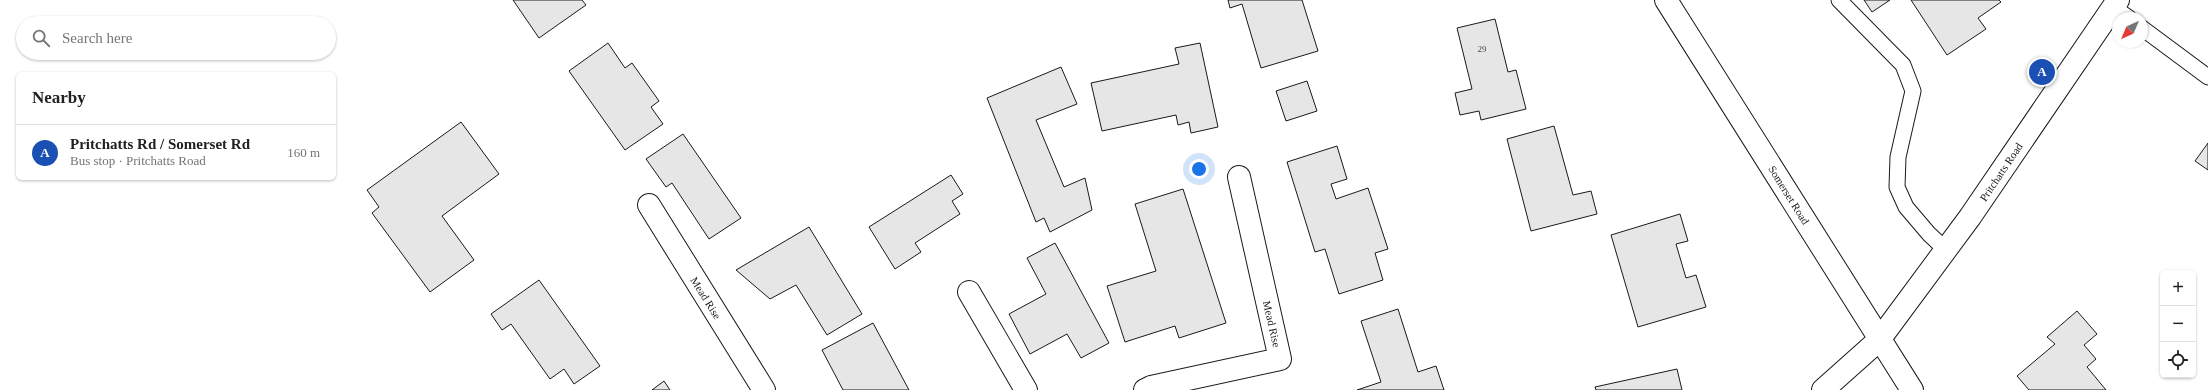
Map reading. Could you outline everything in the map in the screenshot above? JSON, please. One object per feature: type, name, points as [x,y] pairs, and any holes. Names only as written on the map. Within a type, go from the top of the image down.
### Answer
[{"type":"street","name":"Somerset Road","points":[[1666,0],[1879,340],[1912,390]]},
{"type":"street","name":"Pritchatts Road","points":[[1823,390],[1879,340],[1946,250],[2120,8]]},
{"type":"street","name":"Mead Rise","points":[[1145,390],[1151,387],[1280,358],[1239,177]]},
{"type":"street","name":"Mead Rise","points":[[649,205],[764,390]]},
{"type":"street","points":[[969,292],[1026,390]]},
{"type":"lane","points":[[1839,0],[1902,65],[1905,72],[1913,91],[1898,157],[1896,187],[1906,207],[1929,234],[1946,250]]},
{"type":"lane","points":[[2148,32],[2208,77]]},
{"type":"building","points":[[513,0],[582,0],[586,5],[539,38]]},
{"type":"building","points":[[1228,0],[1302,0],[1318,51],[1261,68],[1242,4],[1230,8]]},
{"type":"building","points":[[1864,0],[1890,0],[1872,12]]},
{"type":"building","points":[[1911,0],[1999,0],[2001,2],[1978,18],[1986,29],[1947,55]]},
{"type":"building","points":[[1495,19],[1508,72],[1516,70],[1526,109],[1481,120],[1479,111],[1460,115],[1455,93],[1472,89],[1457,28]]},
{"type":"building","points":[[608,43],[625,68],[632,63],[659,101],[651,107],[663,124],[625,150],[569,71]]},
{"type":"building","points":[[1200,43],[1218,127],[1191,133],[1189,122],[1178,125],[1176,115],[1102,131],[1091,83],[1179,64],[1175,48]]},
{"type":"building","points":[[1061,67],[1077,104],[1036,120],[1064,187],[1085,178],[1092,210],[1050,232],[1044,218],[1036,222],[987,98]]},
{"type":"building","points":[[1307,81],[1317,111],[1286,121],[1276,91]]},
{"type":"building","points":[[461,122],[499,174],[442,216],[474,260],[430,292],[372,213],[379,207],[367,190]]},
{"type":"building","points":[[1554,126],[1573,195],[1591,191],[1597,214],[1531,231],[1507,139]]},
{"type":"building","points":[[683,134],[741,218],[709,239],[672,183],[666,187],[646,159]]},
{"type":"building","points":[[2208,143],[2208,170],[2195,161]]},
{"type":"building","points":[[1337,146],[1347,179],[1331,184],[1336,199],[1368,188],[1388,249],[1375,253],[1383,280],[1339,294],[1325,249],[1315,252],[1287,162]]},
{"type":"building","points":[[951,175],[963,194],[952,201],[960,214],[915,243],[921,252],[895,269],[869,227]]},
{"type":"building","points":[[1183,189],[1226,323],[1179,338],[1175,326],[1125,342],[1107,286],[1156,271],[1135,204]]},
{"type":"building","points":[[1680,214],[1688,241],[1676,244],[1686,278],[1696,275],[1706,307],[1638,327],[1611,235]]},
{"type":"building","points":[[809,227],[862,314],[827,335],[796,285],[770,299],[736,270]]},
{"type":"building","points":[[1055,243],[1109,343],[1081,358],[1067,334],[1030,354],[1009,314],[1046,294],[1027,258]]},
{"type":"building","points":[[539,280],[600,366],[574,384],[564,369],[550,379],[511,324],[502,330],[491,314]]},
{"type":"building","points":[[1398,309],[1418,372],[1436,366],[1444,390],[1357,390],[1381,382],[1361,321]]},
{"type":"building","points":[[2077,311],[2097,334],[2084,345],[2096,359],[2087,367],[2106,390],[2029,390],[2017,376],[2055,344],[2047,337]]},
{"type":"building","points":[[873,323],[909,390],[843,390],[822,350]]},
{"type":"building","points":[[1677,369],[1682,390],[1596,390],[1595,387]]},
{"type":"building","points":[[664,381],[670,390],[652,390]]},
{"type":"place","name":"Pritchatts Rd / Somerset Rd","points":[[2042,72]]}]
